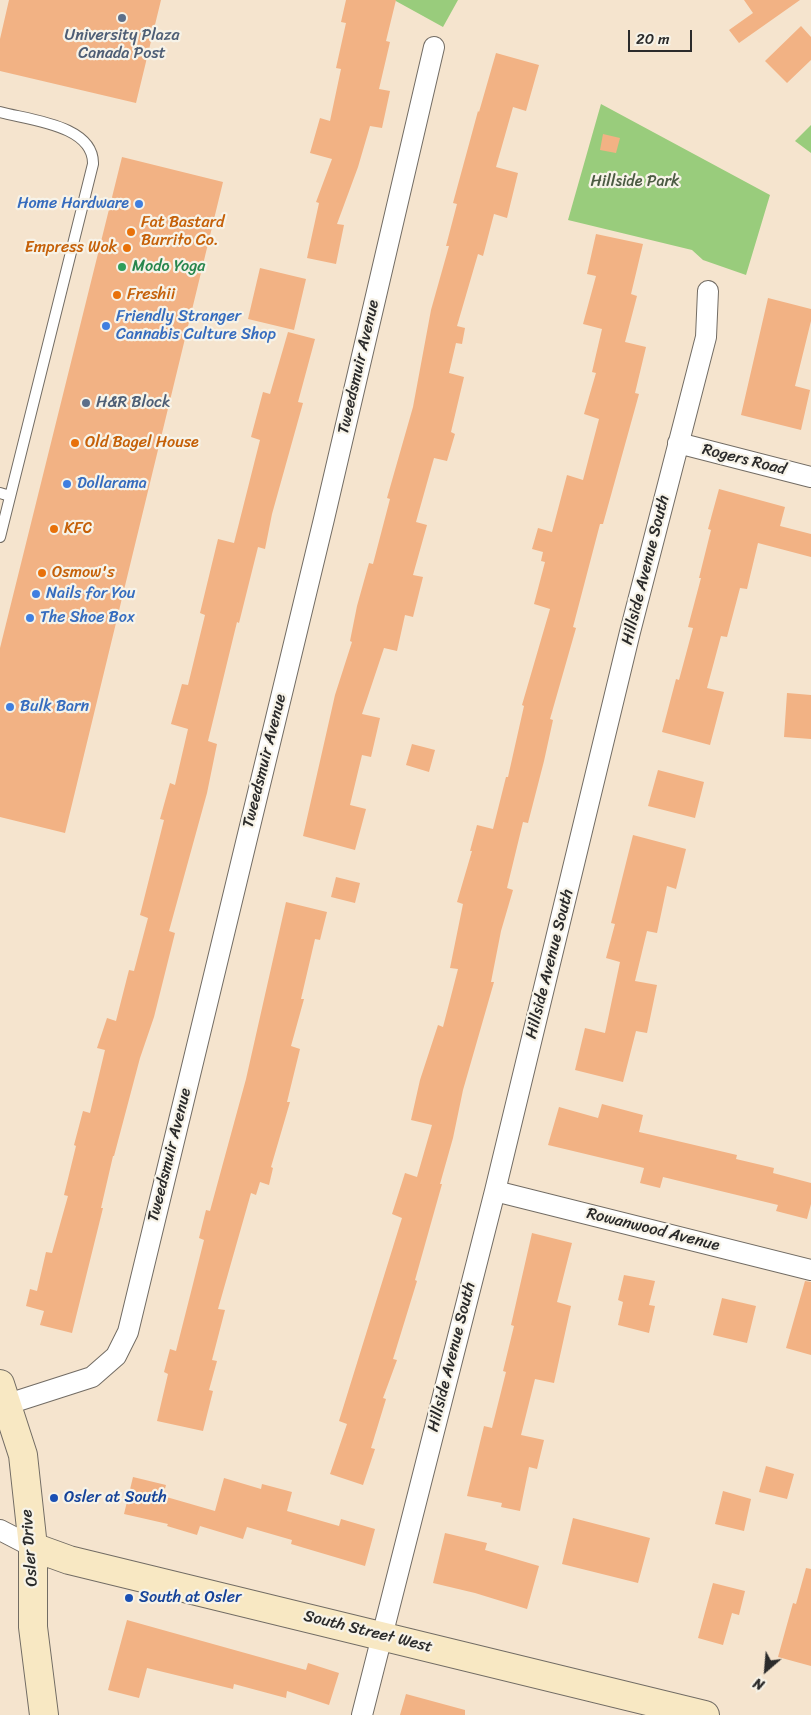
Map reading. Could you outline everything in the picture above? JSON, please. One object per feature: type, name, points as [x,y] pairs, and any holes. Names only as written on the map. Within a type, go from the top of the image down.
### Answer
[{"type":"street","name":"Tweedsmuir Avenue","points":[[4,1394],[92,1377],[116,1356],[128,1332],[434,47]]},
{"type":"street","name":"Hillside Avenue South","points":[[362,1715],[495,1191],[678,443],[706,337],[708,291]]},
{"type":"street","name":"Rogers Road","points":[[678,443],[811,477]]},
{"type":"street","name":"Rowanwood Avenue","points":[[495,1191],[811,1270]]},
{"type":"street","name":"Osler Drive","points":[[4,1394],[23,1455],[33,1547],[33,1627],[44,1715]]},
{"type":"street","points":[[0,1530],[33,1547]]},
{"type":"street","name":"South Street West","points":[[33,1547],[70,1560],[705,1715]]},
{"type":"lane","points":[[0,112],[72,131],[83,138],[94,154],[93,164],[5,495],[0,537]]},
{"type":"green space","points":[[394,0],[458,0],[443,27]]},
{"type":"green space","name":"Hillside Park","points":[[601,104],[770,195],[746,275],[703,260],[692,250],[568,220]]},
{"type":"green space","points":[[811,125],[811,153],[795,141]]},
{"type":"building","points":[[9,0],[161,0],[136,103],[0,71],[0,39]]},
{"type":"building","points":[[346,0],[396,0],[386,41],[390,42],[379,89],[390,91],[382,128],[370,126],[358,167],[337,224],[344,225],[336,264],[307,258],[319,203],[316,202],[332,159],[310,153],[320,118],[330,121],[341,69],[336,68],[346,23],[341,22]]},
{"type":"building","points":[[744,0],[800,0],[739,43],[729,30],[753,13]]},
{"type":"building","points":[[801,26],[811,37],[811,60],[787,83],[765,61]]},
{"type":"building","points":[[496,53],[539,65],[526,111],[513,107],[496,167],[518,173],[507,218],[494,214],[483,256],[478,254],[457,326],[465,328],[462,344],[456,343],[449,373],[464,377],[451,432],[455,434],[447,461],[434,458],[416,522],[427,525],[413,575],[423,577],[413,617],[405,615],[397,651],[384,648],[362,714],[380,718],[371,757],[362,755],[350,805],[366,809],[355,850],[303,836],[335,695],[352,642],[350,641],[357,606],[369,563],[373,564],[390,499],[387,498],[413,407],[431,310],[449,246],[446,246],[457,204],[453,203]]},
{"type":"building","points":[[603,134],[620,138],[616,153],[600,150]]},
{"type":"building","points":[[122,157],[223,182],[65,833],[0,817],[0,648]]},
{"type":"building","points":[[596,234],[643,244],[631,294],[637,296],[625,342],[646,347],[635,393],[639,394],[603,524],[600,524],[573,627],[576,628],[550,719],[553,720],[528,823],[523,822],[507,888],[513,890],[501,931],[491,982],[494,982],[463,1090],[453,1138],[440,1184],[442,1184],[415,1280],[417,1281],[393,1359],[397,1360],[383,1398],[386,1399],[371,1448],[375,1449],[363,1485],[330,1474],[347,1424],[339,1421],[402,1218],[392,1214],[405,1173],[417,1177],[432,1125],[411,1120],[420,1080],[438,1025],[443,1027],[458,969],[450,968],[463,904],[457,902],[472,851],[470,851],[477,825],[493,829],[506,777],[508,777],[524,706],[522,705],[550,609],[534,604],[545,562],[541,561],[543,552],[532,549],[538,528],[552,532],[567,475],[583,480],[599,419],[584,414],[596,373],[592,372],[602,329],[583,324],[596,276],[587,274]]},
{"type":"building","points":[[260,268],[306,279],[294,330],[248,319]]},
{"type":"building","points":[[768,298],[811,309],[811,321],[795,386],[810,390],[801,430],[741,415]]},
{"type":"building","points":[[288,332],[315,339],[298,402],[303,403],[272,514],[265,549],[258,547],[239,623],[237,622],[208,741],[217,744],[207,793],[169,931],[175,933],[154,1017],[140,1058],[113,1156],[101,1208],[103,1208],[72,1333],[40,1325],[44,1311],[26,1306],[30,1289],[37,1291],[46,1252],[52,1253],[68,1196],[64,1195],[76,1146],[74,1145],[83,1111],[90,1113],[105,1050],[97,1048],[107,1018],[116,1021],[129,970],[134,971],[148,918],[140,915],[164,820],[160,819],[170,783],[175,785],[188,729],[171,724],[182,684],[188,685],[205,615],[200,613],[218,539],[234,543],[260,440],[251,437],[263,392],[270,394]]},
{"type":"building","points":[[719,489],[785,507],[780,526],[811,534],[811,557],[758,543],[747,589],[740,588],[727,637],[721,636],[707,688],[724,692],[710,745],[662,732],[676,679],[679,680],[693,628],[688,627],[711,530],[708,529]]},
{"type":"building","points":[[787,693],[811,695],[811,739],[784,737]]},
{"type":"building","points":[[412,744],[435,750],[429,772],[406,765]]},
{"type":"building","points":[[658,770],[704,782],[695,818],[648,806]]},
{"type":"building","points":[[633,835],[686,849],[676,889],[667,886],[657,933],[647,931],[635,981],[657,985],[647,1033],[636,1031],[623,1082],[575,1070],[585,1028],[605,1033],[620,962],[606,958],[615,924],[611,923]]},
{"type":"building","points":[[336,877],[360,883],[355,903],[331,897]]},
{"type":"building","points":[[286,902],[327,912],[320,940],[315,939],[301,999],[304,999],[291,1046],[300,1049],[287,1102],[290,1102],[271,1167],[273,1168],[269,1185],[260,1182],[256,1195],[251,1193],[218,1309],[225,1310],[212,1360],[217,1361],[209,1390],[213,1391],[203,1431],[157,1421],[168,1374],[164,1372],[170,1349],[176,1351],[204,1240],[199,1238],[206,1210],[210,1211],[246,1079]]},
{"type":"building","points":[[602,1104],[643,1115],[639,1132],[737,1155],[736,1159],[774,1168],[773,1173],[811,1183],[811,1204],[807,1219],[776,1211],[778,1205],[663,1177],[660,1188],[640,1183],[644,1168],[548,1145],[559,1107],[598,1118]]},
{"type":"building","points":[[532,1233],[572,1243],[557,1302],[571,1306],[554,1383],[535,1379],[521,1435],[544,1440],[537,1469],[529,1467],[520,1511],[501,1507],[502,1503],[467,1496],[484,1426],[492,1428],[506,1372],[503,1371],[514,1326],[511,1325]]},
{"type":"building","points":[[624,1275],[655,1281],[649,1305],[655,1306],[649,1333],[618,1325],[623,1302],[618,1300]]},
{"type":"building","points":[[805,1281],[811,1282],[811,1355],[786,1348]]},
{"type":"building","points":[[722,1298],[756,1306],[747,1343],[713,1335]]},
{"type":"building","points":[[766,1466],[794,1474],[787,1499],[759,1492]]},
{"type":"building","points":[[133,1477],[166,1485],[163,1496],[215,1511],[224,1478],[261,1489],[262,1484],[292,1492],[287,1511],[339,1526],[341,1519],[375,1529],[365,1566],[291,1544],[292,1540],[247,1527],[243,1539],[200,1526],[197,1535],[167,1526],[168,1524],[124,1514]]},
{"type":"building","points":[[723,1491],[751,1499],[744,1531],[715,1524]]},
{"type":"building","points":[[573,1518],[650,1538],[638,1583],[562,1564]]},
{"type":"building","points":[[445,1533],[487,1543],[485,1550],[539,1566],[527,1609],[475,1593],[433,1583]]},
{"type":"building","points":[[806,1568],[811,1569],[811,1666],[778,1657],[793,1603],[796,1604]]},
{"type":"building","points":[[713,1583],[745,1591],[739,1615],[732,1613],[723,1645],[698,1638]]},
{"type":"building","points":[[127,1620],[306,1670],[308,1663],[339,1673],[329,1705],[287,1691],[286,1698],[234,1684],[233,1689],[147,1668],[139,1698],[108,1690]]},
{"type":"building","points":[[406,1694],[465,1710],[465,1715],[400,1715]]},
{"type":"place","name":"University Plaza Canada Post","points":[[122,18]]},
{"type":"place","name":"Home Hardware","points":[[139,204]]},
{"type":"place","name":"Fat Bastard Burrito Co.","points":[[131,232]]},
{"type":"place","name":"Empress Wok","points":[[127,248]]},
{"type":"place","name":"Modo Yoga","points":[[122,267]]},
{"type":"place","name":"Freshii","points":[[117,295]]},
{"type":"place","name":"Friendly Stranger Cannabis Culture Shop","points":[[106,326]]},
{"type":"place","name":"H&R Block","points":[[86,403]]},
{"type":"place","name":"Old Bagel House","points":[[75,443]]},
{"type":"place","name":"Dollarama","points":[[67,484]]},
{"type":"place","name":"KFC","points":[[54,529]]},
{"type":"place","name":"Osmow's","points":[[42,573]]},
{"type":"place","name":"Nails for You","points":[[36,594]]},
{"type":"place","name":"The Shoe Box","points":[[30,618]]},
{"type":"place","name":"Bulk Barn","points":[[10,707]]},
{"type":"place","name":"Osler at South","points":[[54,1498]]},
{"type":"place","name":"South at Osler","points":[[129,1598]]}]
